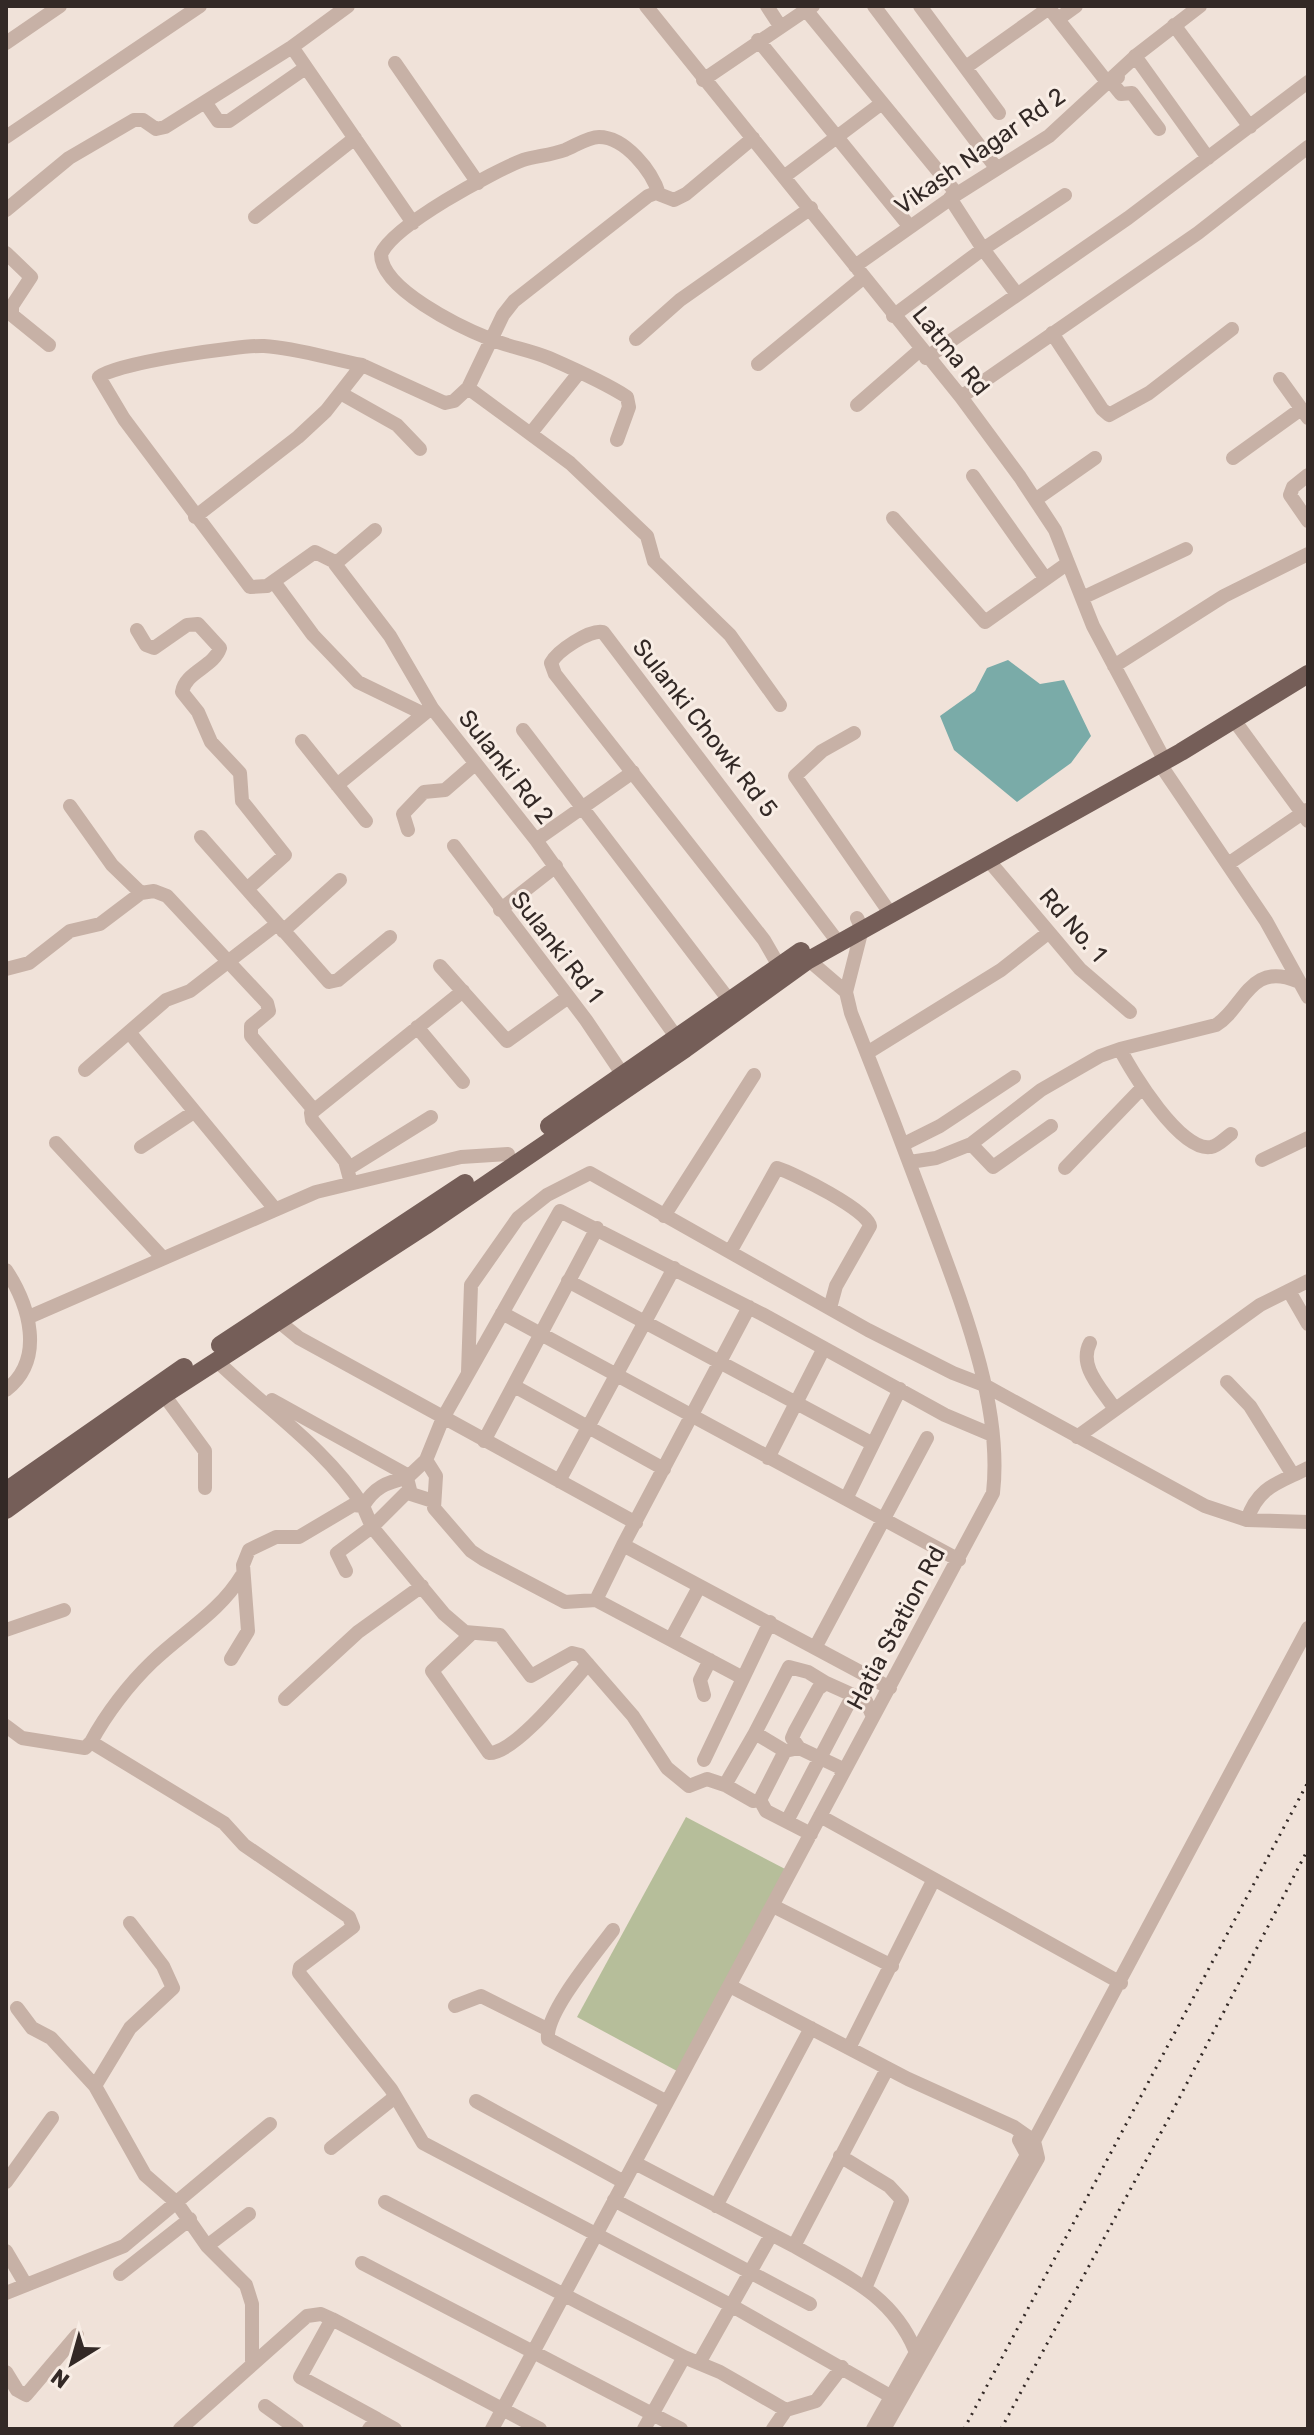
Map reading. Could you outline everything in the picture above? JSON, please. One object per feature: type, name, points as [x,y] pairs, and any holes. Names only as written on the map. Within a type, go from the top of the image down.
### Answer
[{"type":"main road","points":[[886,908],[989,861],[1162,759],[1308,661]]},
{"type":"main road","points":[[9,1482],[129,1403],[274,1318],[652,1072],[804,956],[886,908],[1234,720],[1308,674]]},
{"type":"main road","points":[[6,1510],[164,1395],[729,1000],[779,966],[804,956]]},
{"type":"street","points":[[6,43],[60,6]]},
{"type":"street","points":[[6,137],[200,6]]},
{"type":"street","points":[[6,210],[69,158],[129,123],[139,120],[160,129],[292,47],[348,6]]},
{"type":"street","name":"Latma Rd","points":[[646,6],[703,80],[811,208],[923,354],[961,397],[1035,500],[1055,530],[1082,598],[1162,759],[1266,921],[1308,997]]},
{"type":"street","points":[[767,6],[780,26]]},
{"type":"street","points":[[874,6],[997,169]]},
{"type":"street","points":[[920,6],[999,113]]},
{"type":"street","points":[[966,67],[1052,11],[1076,6]]},
{"type":"street","name":"Vikash Nagar Rd 2","points":[[758,364],[910,227],[1049,136],[1135,56],[1200,6]]},
{"type":"street","points":[[703,80],[809,8],[954,196],[983,249],[1016,293]]},
{"type":"street","points":[[1052,11],[1111,78],[1118,77],[1112,83],[1121,94],[1132,93],[1159,129]]},
{"type":"street","points":[[1174,25],[1250,127]]},
{"type":"street","points":[[758,40],[910,227]]},
{"type":"street","points":[[292,47],[304,69],[413,223]]},
{"type":"street","points":[[1135,56],[1208,158]]},
{"type":"street","points":[[395,63],[478,183]]},
{"type":"street","points":[[205,102],[218,121],[229,121],[304,69]]},
{"type":"street","points":[[857,405],[923,354],[1128,218],[1308,82]]},
{"type":"street","points":[[785,176],[882,103]]},
{"type":"street","points":[[617,440],[630,401],[550,358],[491,340],[440,315],[404,290],[380,259],[383,248],[413,223],[478,183],[520,161],[602,137],[635,157],[652,176],[659,194]]},
{"type":"street","points":[[255,217],[355,138]]},
{"type":"street","points":[[375,530],[335,562],[315,552],[274,582],[257,589],[250,587],[195,517],[102,385],[99,379],[102,373],[165,357],[253,346],[276,347],[362,365],[445,403],[454,401],[468,388],[514,301],[648,196],[659,194],[671,200],[686,194],[753,138]]},
{"type":"street","points":[[961,397],[1198,233],[1306,152]]},
{"type":"street","points":[[893,316],[983,249],[1065,195]]},
{"type":"street","points":[[636,339],[680,300],[811,208]]},
{"type":"street","points":[[6,253],[31,277],[12,306],[12,315],[49,345]]},
{"type":"street","points":[[1052,333],[1109,415],[1149,393],[1232,329]]},
{"type":"street","points":[[195,517],[298,437],[342,394],[362,365]]},
{"type":"street","points":[[531,433],[578,374]]},
{"type":"street","points":[[1233,458],[1305,413],[1280,379]]},
{"type":"street","points":[[468,388],[588,479],[647,536],[654,561],[730,635],[780,705]]},
{"type":"street","points":[[342,394],[397,425],[420,449]]},
{"type":"street","points":[[1035,500],[1095,458]]},
{"type":"street","points":[[1308,475],[1293,487],[1290,495],[1308,521]]},
{"type":"street","points":[[973,476],[1045,578]]},
{"type":"street","points":[[893,518],[985,622],[1068,563]]},
{"type":"street","points":[[1082,598],[1186,549]]},
{"type":"street","points":[[1114,666],[1224,596],[1308,554]]},
{"type":"street","name":"Sulanki Rd 2","points":[[335,562],[395,643],[428,711],[475,764],[556,866],[677,1038]]},
{"type":"street","points":[[274,582],[313,635],[358,682],[428,711],[337,785]]},
{"type":"street","points":[[137,630],[146,645],[154,648],[187,625],[198,624],[220,648],[215,657],[185,683],[182,692],[198,712],[211,742],[240,773],[242,801],[285,855],[247,889]]},
{"type":"street","name":"Sulanki Chowk Rd 5","points":[[633,772],[555,674],[552,659],[600,630],[835,937]]},
{"type":"street","points":[[1228,864],[1306,814],[1234,720]]},
{"type":"street","points":[[523,730],[729,1000]]},
{"type":"street","points":[[854,733],[822,751],[795,776],[886,908]]},
{"type":"street","points":[[302,741],[366,821]]},
{"type":"street","points":[[408,830],[403,814],[424,792],[445,790],[475,764]]},
{"type":"street","points":[[536,840],[633,772],[764,940],[779,966]]},
{"type":"street","points":[[70,806],[112,865],[141,893]]},
{"type":"street","points":[[201,837],[323,978],[334,983],[390,937]]},
{"type":"street","name":"Sulanki Rd 1","points":[[454,846],[623,1075]]},
{"type":"street","name":"Rd No. 1","points":[[989,861],[1080,969],[1130,1012]]},
{"type":"street","points":[[500,910],[556,866]]},
{"type":"street","points":[[85,1070],[166,1000],[190,991],[228,959],[280,928],[340,880]]},
{"type":"street","points":[[6,969],[29,963],[70,931],[100,924],[141,893],[154,891],[167,896],[270,1007],[251,1026],[251,1036],[313,1109]]},
{"type":"street","points":[[804,956],[846,992],[859,924]]},
{"type":"street","points":[[867,1053],[1001,970],[1048,933]]},
{"type":"street","points":[[440,966],[507,1041],[567,998]]},
{"type":"street","points":[[910,1162],[936,1158],[971,1144],[1041,1090],[1100,1056],[1216,1025],[1228,1015],[1240,995],[1261,981],[1280,977],[1297,981]]},
{"type":"street","points":[[350,1175],[310,1117],[313,1109],[463,991]]},
{"type":"street","name":"Hatia Station Rd","points":[[492,2429],[993,1493],[996,1472],[984,1385],[961,1299],[846,992]]},
{"type":"street","points":[[417,1027],[463,1082]]},
{"type":"street","points":[[129,1032],[275,1209]]},
{"type":"street","points":[[1120,1049],[1142,1088],[1187,1137],[1206,1148],[1213,1147],[1231,1134]]},
{"type":"street","points":[[664,1216],[754,1075]]},
{"type":"street","points":[[904,1144],[940,1126],[1014,1077]]},
{"type":"street","points":[[1065,1168],[1142,1088]]},
{"type":"street","points":[[141,1147],[194,1112]]},
{"type":"street","points":[[29,1317],[350,1175],[431,1117]]},
{"type":"street","points":[[971,1144],[990,1167],[996,1167],[1051,1126]]},
{"type":"street","points":[[1262,1160],[1308,1138]]},
{"type":"street","points":[[56,1143],[162,1257]]},
{"type":"street","points":[[350,1175],[406,1173],[461,1157],[508,1154]]},
{"type":"street","points":[[730,1252],[777,1168],[824,1191],[865,1215],[870,1226],[836,1286],[830,1308]]},
{"type":"street","points":[[468,1372],[471,1285],[518,1218],[531,1206],[590,1173],[830,1308],[953,1373],[984,1385],[1205,1506],[1247,1520],[1308,1522]]},
{"type":"street","points":[[363,1506],[371,1492],[408,1477],[426,1460],[443,1418],[560,1211],[749,1307],[953,1420],[990,1434]]},
{"type":"street","points":[[484,1441],[597,1228]]},
{"type":"street","points":[[559,1481],[674,1268]]},
{"type":"street","points":[[6,1270],[29,1317],[32,1330],[24,1366],[6,1390]]},
{"type":"street","points":[[568,1281],[873,1444]]},
{"type":"street","points":[[1077,1437],[1260,1305],[1308,1281]]},
{"type":"street","points":[[1289,1291],[1308,1324]]},
{"type":"street","points":[[596,1600],[749,1307]]},
{"type":"street","points":[[502,1313],[959,1560]]},
{"type":"street","points":[[274,1318],[443,1418],[636,1523]]},
{"type":"street","points":[[1090,1343],[1085,1353],[1086,1364],[1114,1408]]},
{"type":"street","points":[[768,1458],[824,1348]]},
{"type":"street","points":[[216,1360],[320,1453],[347,1482],[372,1527],[444,1614],[470,1635],[500,1635],[531,1676],[572,1653],[588,1664],[633,1716],[671,1773],[689,1786],[707,1779],[753,1801],[760,1800],[792,1749],[795,1731],[818,1689],[826,1683]]},
{"type":"street","points":[[1227,1382],[1250,1406],[1293,1475]]},
{"type":"street","points":[[514,1386],[664,1469]]},
{"type":"street","points":[[846,1499],[900,1389]]},
{"type":"street","points":[[164,1395],[205,1451],[205,1488]]},
{"type":"street","points":[[272,1400],[408,1477]]},
{"type":"street","points":[[816,1646],[927,1438]]},
{"type":"street","points":[[426,1460],[436,1476],[434,1508],[471,1551],[565,1602],[596,1600],[743,1678]]},
{"type":"street","points":[[1247,1520],[1254,1500],[1261,1492],[1308,1468]]},
{"type":"street","points":[[408,1477],[411,1494]]},
{"type":"street","points":[[346,1571],[337,1553],[372,1527],[406,1493],[433,1501]]},
{"type":"street","points":[[231,1659],[248,1631],[243,1574],[245,1557],[257,1544],[276,1537],[299,1537],[346,1508],[363,1506]]},
{"type":"street","points":[[623,1545],[890,1688]]},
{"type":"street","points":[[6,1726],[22,1738],[85,1748],[150,1663],[220,1607],[243,1574]]},
{"type":"street","points":[[285,1699],[358,1632],[422,1586]]},
{"type":"street","points":[[671,1639],[699,1587]]},
{"type":"street","points":[[6,1630],[64,1610]]},
{"type":"street","points":[[704,1760],[770,1622]]},
{"type":"street","points":[[1034,2141],[1308,1628]]},
{"type":"street","points":[[470,1635],[432,1671],[489,1753],[497,1752],[523,1733],[588,1664]]},
{"type":"street","points":[[704,1695],[700,1680],[710,1660]]},
{"type":"street","points":[[725,1785],[789,1667],[808,1672],[866,1701],[873,1717]]},
{"type":"street","points":[[787,1821],[853,1695]]},
{"type":"street","points":[[755,1733],[820,1758],[839,1767],[842,1773]]},
{"type":"street","points":[[91,1742],[224,1823],[244,1845],[349,1917],[353,1927],[300,1967],[299,1973],[395,2097],[423,2143],[734,2307],[894,2399]]},
{"type":"street","points":[[760,1800],[766,1811],[811,1834]]},
{"type":"street","points":[[820,1816],[1121,1983]]},
{"type":"street","points":[[849,2048],[933,1881]]},
{"type":"street","points":[[773,1906],[892,1966]]},
{"type":"street","points":[[95,2086],[130,2028],[173,1988],[163,1966],[130,1923]]},
{"type":"street","points":[[613,1930],[547,2029],[548,2039],[667,2102]]},
{"type":"street","points":[[730,1986],[887,2069],[1014,2127],[1034,2141],[1038,2158],[873,2429]]},
{"type":"street","points":[[455,2006],[481,1996],[547,2029]]},
{"type":"street","points":[[17,2008],[32,2028],[51,2038],[95,2086],[145,2175],[177,2203],[207,2246],[250,2292],[252,2361]]},
{"type":"street","points":[[716,2206],[811,2028]]},
{"type":"street","points":[[794,2246],[887,2069]]},
{"type":"street","points":[[331,2148],[395,2097]]},
{"type":"street","points":[[476,2101],[624,2182]]},
{"type":"street","points":[[8,2174],[52,2118]]},
{"type":"street","points":[[884,2429],[915,2350],[1027,2155],[1018,2140],[995,2120]]},
{"type":"street","points":[[6,2293],[118,2250],[270,2124]]},
{"type":"street","points":[[840,2156],[889,2186],[902,2200],[866,2286]]},
{"type":"street","points":[[635,2163],[866,2286],[908,2334],[915,2350]]},
{"type":"street","points":[[614,2200],[810,2304]]},
{"type":"street","points":[[385,2202],[786,2410]]},
{"type":"street","points":[[207,2246],[249,2214]]},
{"type":"street","points":[[120,2274],[190,2219]]},
{"type":"street","points":[[699,2363],[734,2307],[771,2235]]},
{"type":"street","points":[[6,2251],[26,2285]]},
{"type":"street","points":[[362,2263],[681,2429]]},
{"type":"street","points":[[180,2429],[252,2361],[307,2316],[321,2314],[540,2429]]},
{"type":"street","points":[[332,2319],[300,2377],[373,2424],[395,2429]]},
{"type":"street","points":[[6,2372],[17,2390],[26,2395],[77,2335]]},
{"type":"street","points":[[644,2429],[684,2357]]},
{"type":"street","points":[[773,2429],[786,2410],[816,2401],[842,2367]]},
{"type":"street","points":[[265,2406],[297,2429]]},
{"type":"green space","points":[[686,1817],[787,1870],[677,2071],[577,2017]]},
{"type":"water","points":[[1008,660],[1040,684],[1064,680],[1091,736],[1071,763],[1017,802],[954,750],[940,716],[975,691],[987,668]]},
{"type":"railway","points":[[964,2429],[1308,1782]]},
{"type":"railway","points":[[1001,2429],[1170,2116],[1308,1849]]}]
